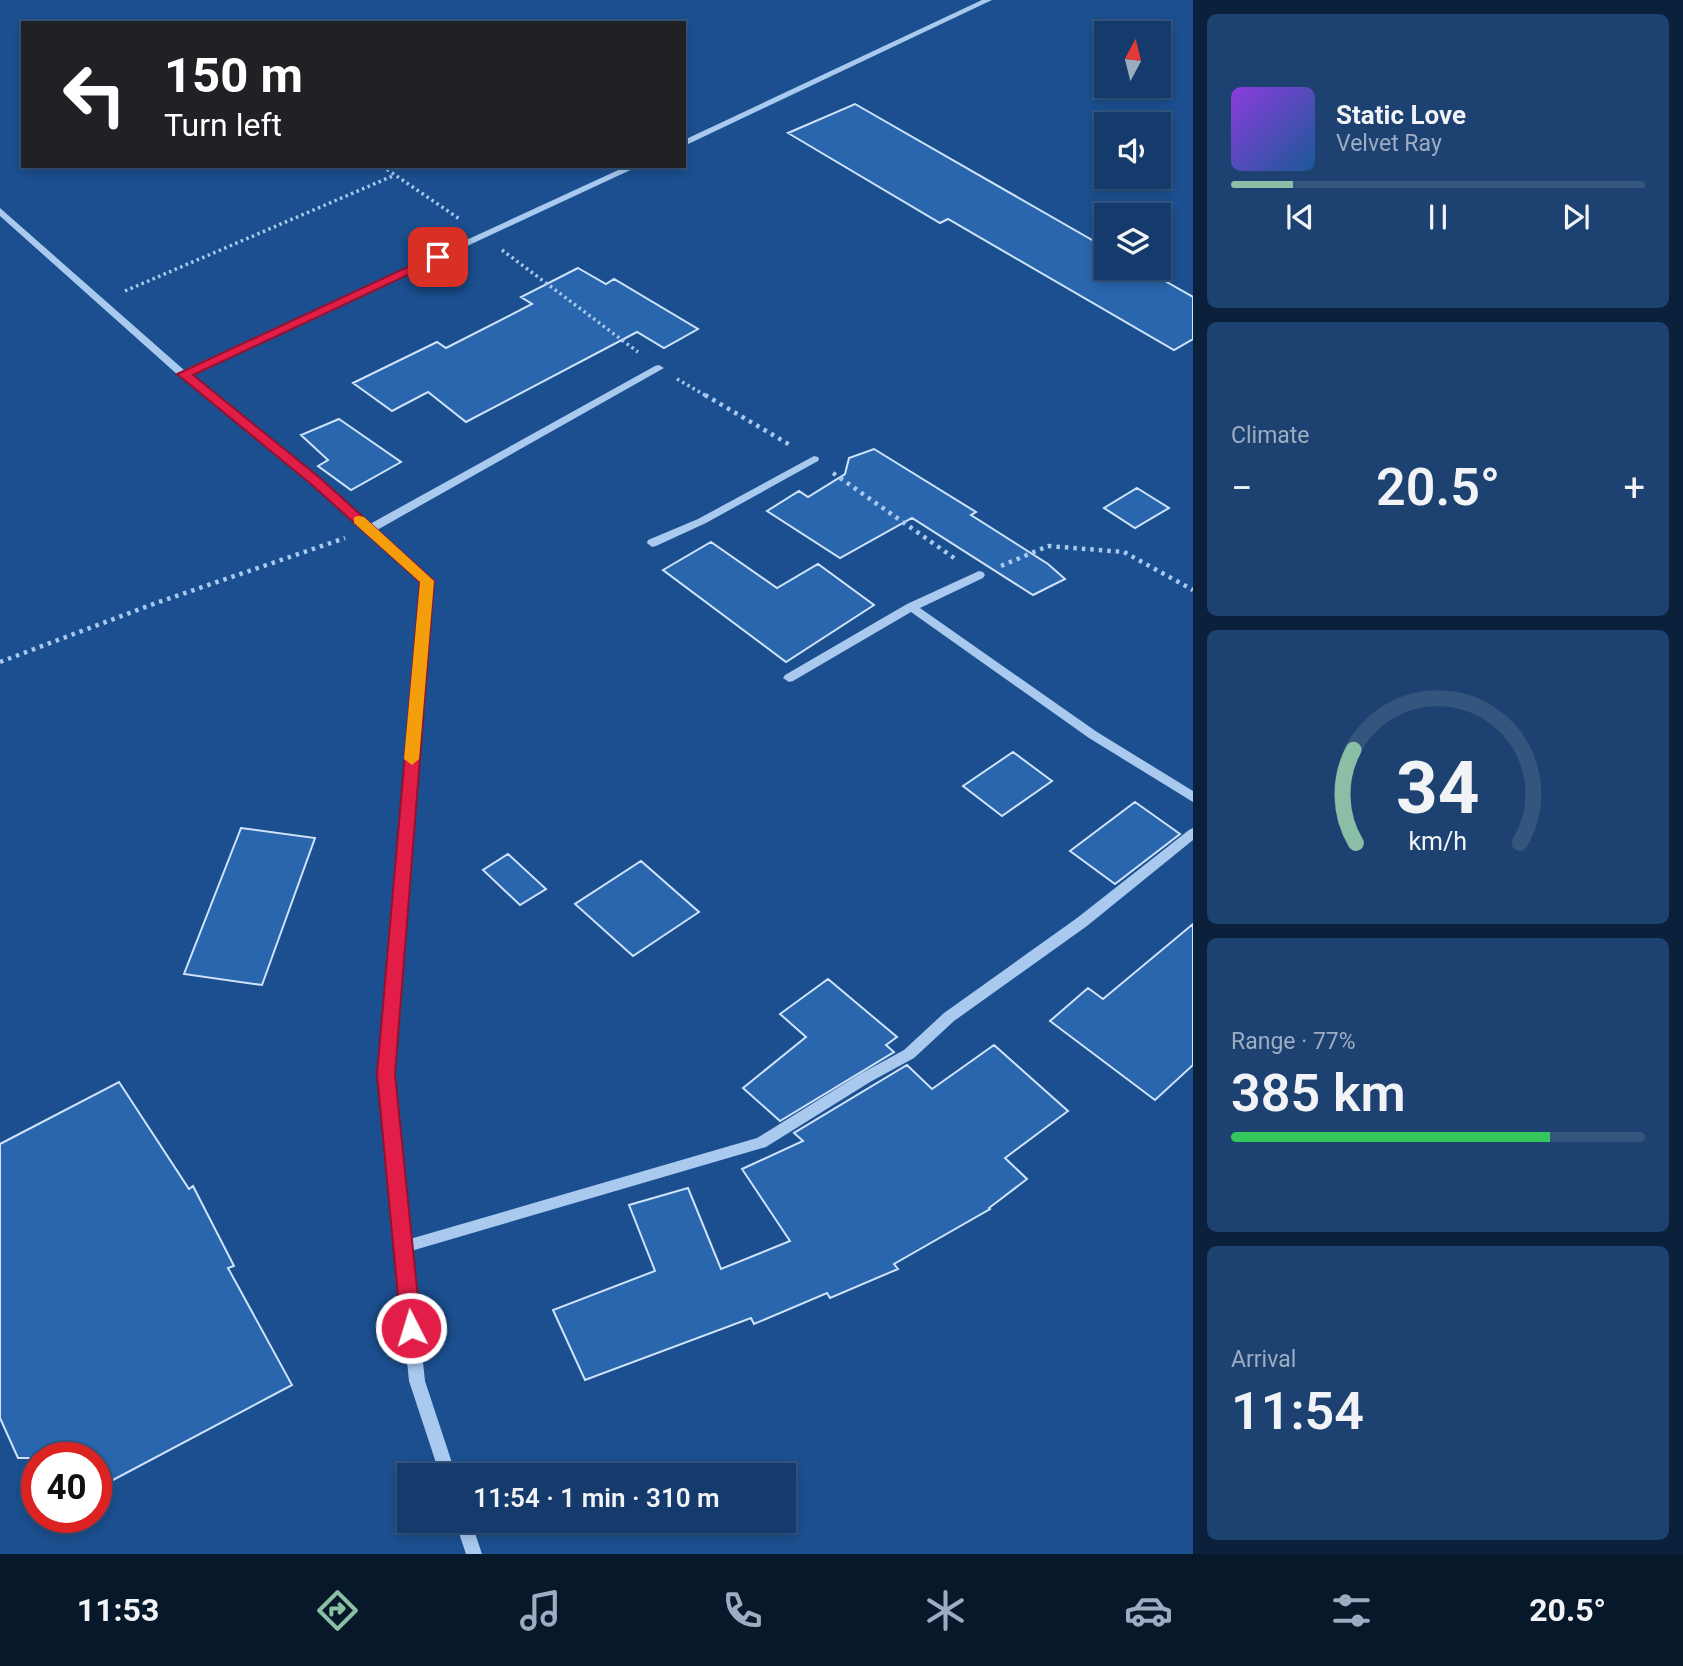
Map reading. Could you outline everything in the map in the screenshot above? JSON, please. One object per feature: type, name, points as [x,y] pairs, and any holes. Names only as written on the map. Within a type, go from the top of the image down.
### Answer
[{"type":"street","points":[[686,142],[988,0]]},
{"type":"street","points":[[184,374],[631,168]]},
{"type":"street","points":[[0,211],[184,374],[316,481],[427,581],[386,1074],[416,1381],[444,1463]]},
{"type":"street","points":[[370,529],[659,368]]},
{"type":"street","points":[[652,543],[702,522],[814,459]]},
{"type":"street","points":[[789,678],[911,607],[979,575]]},
{"type":"street","points":[[911,607],[1093,735],[1193,797]]},
{"type":"street","points":[[404,1247],[761,1143],[864,1078],[909,1054],[949,1017],[1082,922],[1193,833]]},
{"type":"street","points":[[467,1533],[474,1554]]},
{"type":"path","points":[[385,168],[483,236]]},
{"type":"path","points":[[101,301],[395,175]]},
{"type":"path","points":[[0,662],[169,598],[370,529]]},
{"type":"building","points":[[855,104],[1094,241],[1094,280],[1163,280],[1193,297],[1193,339],[1174,350],[948,219],[940,223],[788,133]]},
{"type":"building","points":[[578,268],[606,284],[614,279],[698,329],[664,348],[637,332],[466,422],[428,392],[392,411],[353,383],[437,342],[446,348],[532,304],[521,297]]},
{"type":"building","points":[[339,419],[401,462],[351,490],[318,466],[328,460],[301,435]]},
{"type":"building","points":[[874,449],[976,512],[971,515],[1048,564],[1065,579],[1033,595],[912,518],[840,558],[767,511],[799,491],[808,497],[845,474],[849,458]]},
{"type":"building","points":[[1137,488],[1169,508],[1135,528],[1104,508]]},
{"type":"building","points":[[711,542],[777,588],[818,564],[874,605],[786,662],[663,570]]},
{"type":"building","points":[[1013,752],[1052,781],[1002,816],[963,786]]},
{"type":"building","points":[[1135,802],[1180,834],[1115,884],[1070,851]]},
{"type":"building","points":[[241,828],[315,838],[262,985],[184,974]]},
{"type":"building","points":[[508,854],[546,889],[520,905],[483,870]]},
{"type":"building","points":[[641,861],[699,912],[633,956],[575,904]]},
{"type":"building","points":[[1193,924],[1193,1065],[1155,1100],[1050,1021],[1088,988],[1103,999]]},
{"type":"building","points":[[828,979],[897,1037],[886,1045],[894,1052],[780,1121],[743,1088],[806,1037],[780,1014]]},
{"type":"building","points":[[994,1045],[1068,1111],[1005,1158],[1027,1179],[990,1209],[894,1264],[898,1269],[830,1298],[827,1293],[754,1324],[751,1318],[585,1380],[553,1310],[655,1271],[629,1205],[688,1188],[721,1269],[790,1241],[742,1169],[803,1141],[794,1133],[907,1065],[932,1089]]},
{"type":"building","points":[[119,1082],[189,1189],[193,1186],[234,1266],[228,1268],[292,1385],[112,1481],[112,1442],[21,1442],[21,1458],[18,1458],[0,1418],[0,1144]]},
{"type":"slow traffic","points":[[359,520],[427,581],[412,759]]},
{"type":"route","points":[[411,1328],[386,1074],[427,581],[316,481],[184,374],[438,257]]}]
